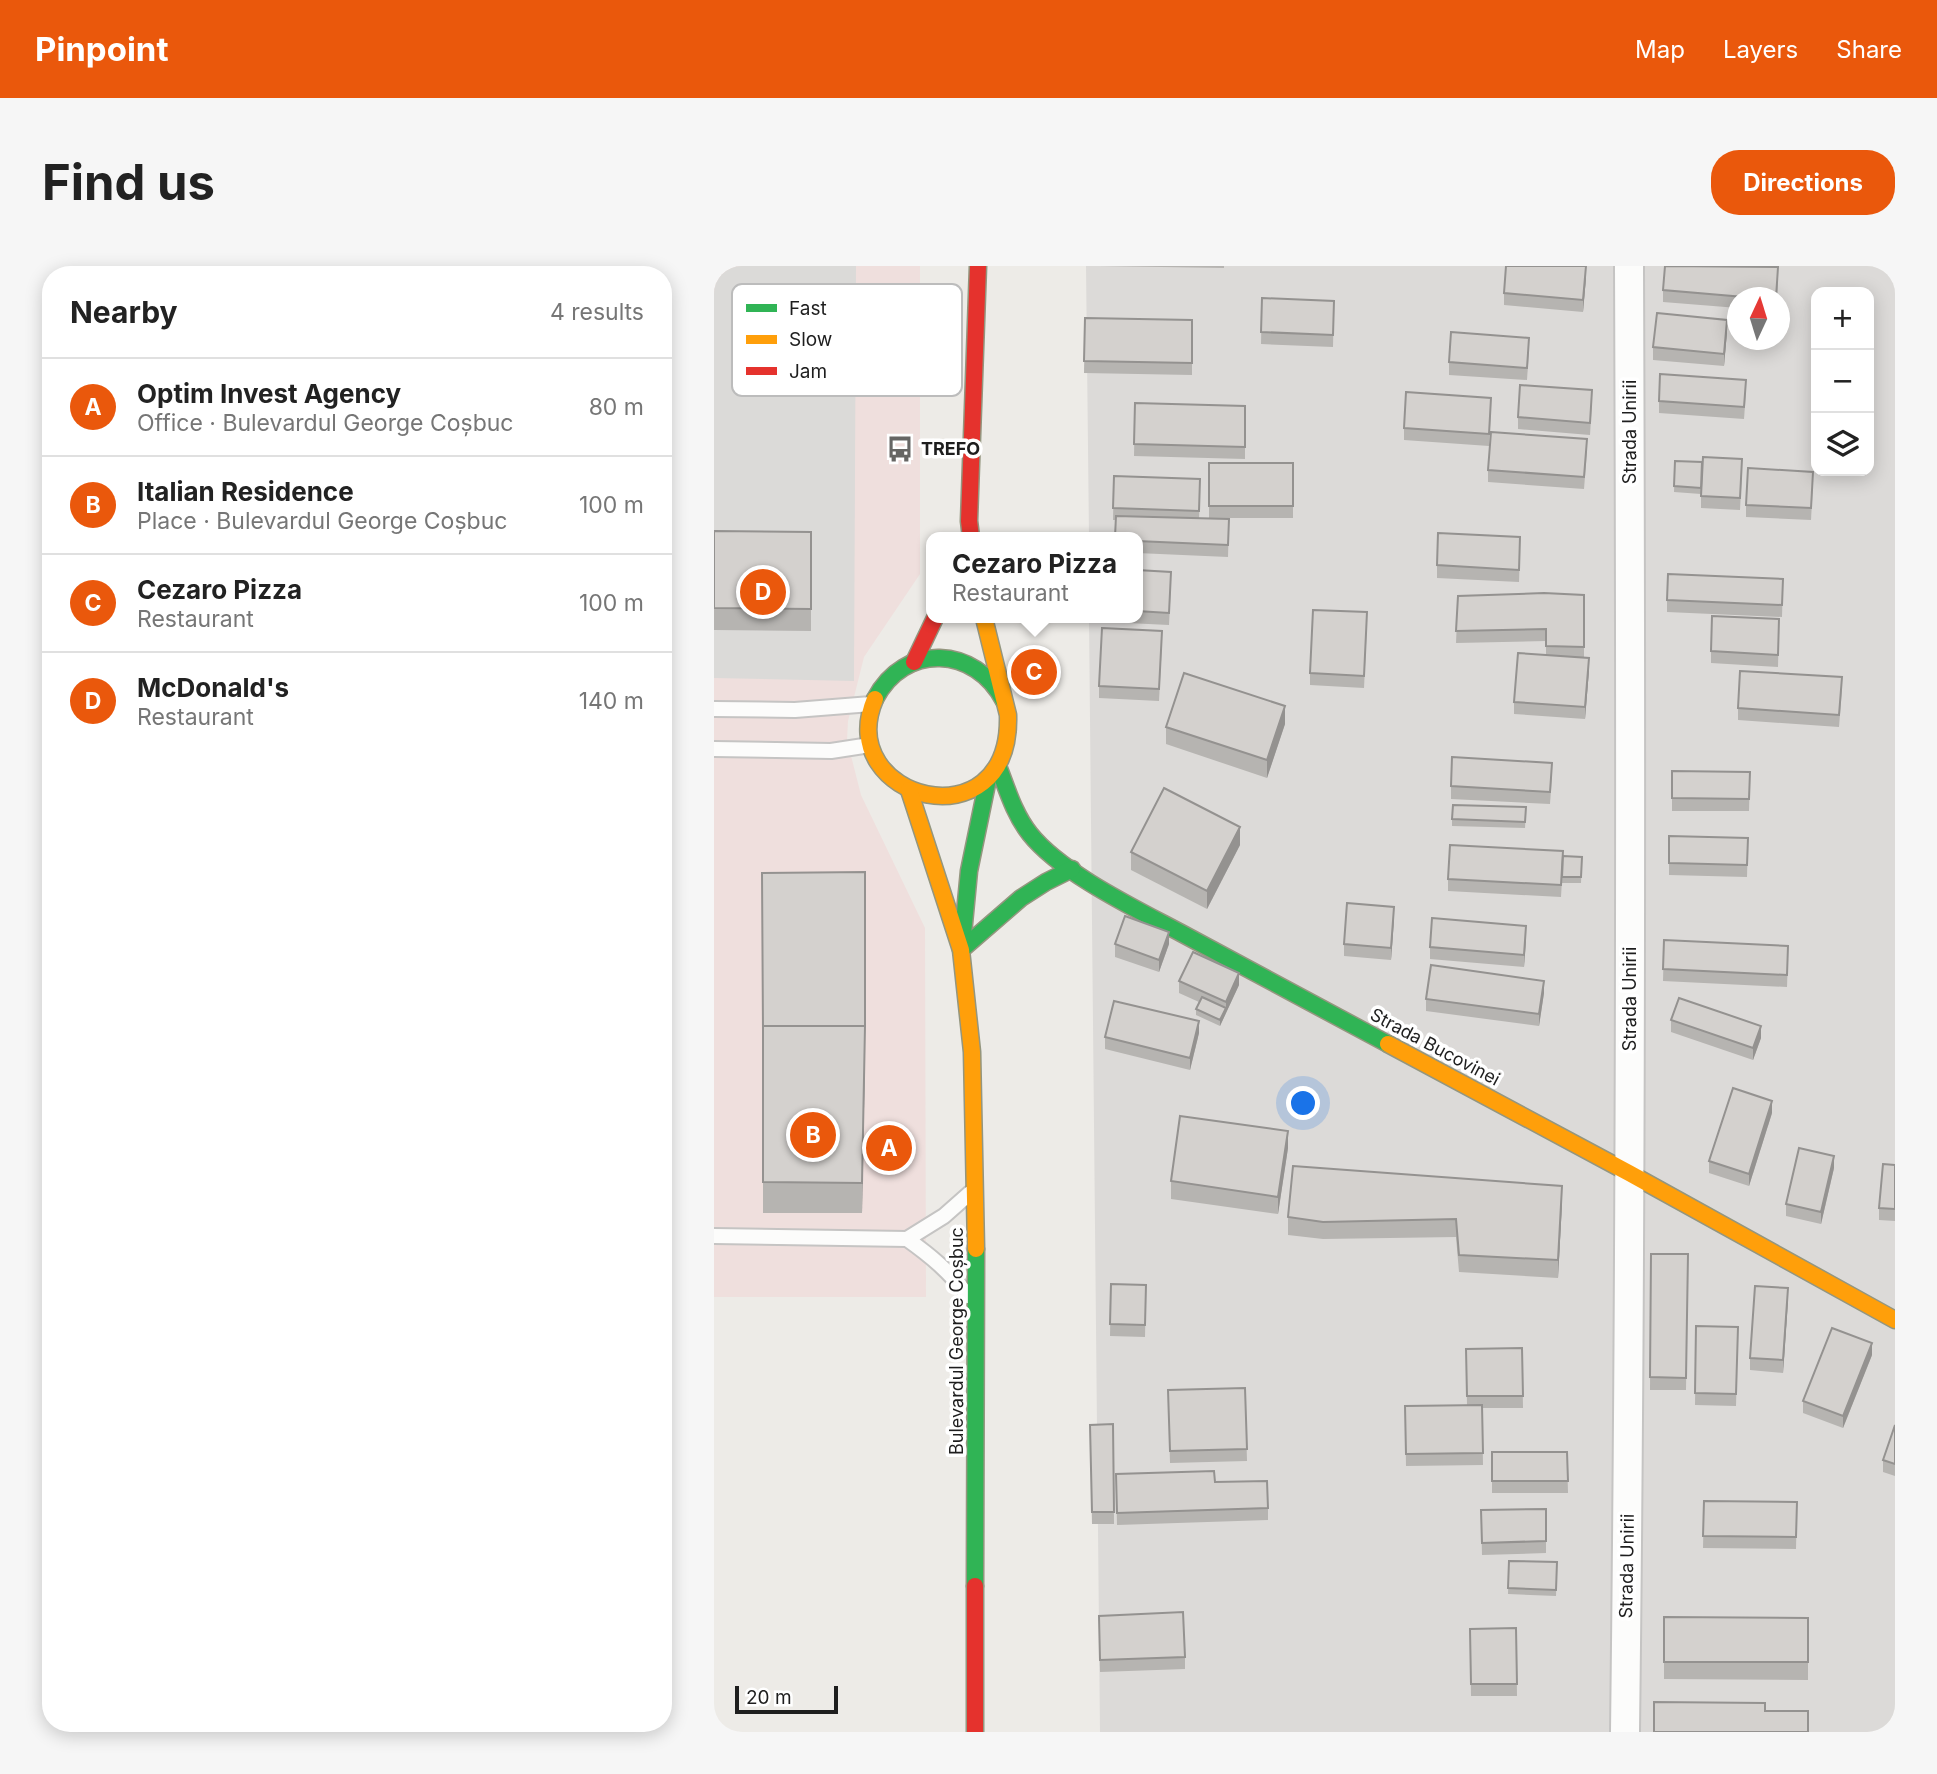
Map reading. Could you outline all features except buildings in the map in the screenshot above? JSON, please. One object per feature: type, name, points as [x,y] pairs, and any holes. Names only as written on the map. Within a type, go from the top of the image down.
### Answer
[{"type":"main road","points":[[970,529],[978,266]]},
{"type":"main road","points":[[914,662],[933,623]]},
{"type":"main road","name":"Bulevardul George Coșbuc","points":[[975,1732],[976,1187],[971,1052],[961,950],[969,870],[993,772],[1004,754],[1009,734],[1008,715],[985,623]]},
{"type":"main road","points":[[993,772],[963,793],[943,797],[909,790],[894,781],[883,769],[871,745],[869,733],[873,704],[898,671],[914,662],[939,658],[964,662],[975,668],[992,681],[1004,701]]},
{"type":"main road","name":"Strada Bucovinei","points":[[993,772],[1030,834],[1048,852],[1131,906],[1629,1173],[1895,1320]]},
{"type":"main road","name":"Bulevardul George Coșbuc","points":[[909,790],[961,950]]},
{"type":"main road","points":[[961,950],[1024,896],[1072,869]]},
{"type":"street","name":"Strada Unirii","points":[[1625,1732],[1630,1357],[1629,266]]},
{"type":"lane","points":[[714,709],[795,710],[873,704]]},
{"type":"lane","points":[[714,749],[831,751],[871,745]]},
{"type":"lane","points":[[907,1240],[943,1216],[976,1187]]},
{"type":"lane","points":[[714,1236],[907,1240],[948,1272],[976,1307]]},
{"type":"path","points":[[962,308],[976,308]]},
{"type":"shaded area","points":[[714,266],[920,266],[920,284],[732,284],[732,396],[920,396],[920,574],[864,657],[848,721],[847,740],[861,795],[925,928],[926,1297],[714,1297]]},
{"type":"shaded area","points":[[714,266],[856,266],[856,284],[732,284],[732,396],[855,396],[854,681],[714,678]]},
{"type":"shaded area","points":[[1086,266],[1895,266],[1895,1732],[1100,1732],[1089,623],[1143,623],[1143,532],[1089,532]]},
{"type":"traffic: fast","points":[[875,699],[888,680],[903,668],[921,660],[940,658],[959,661],[976,669],[992,683],[1004,701]]},
{"type":"traffic: fast","points":[[998,766],[1024,826],[1060,863],[1122,901],[1388,1044]]},
{"type":"traffic: fast","points":[[963,934],[969,871],[988,779]]},
{"type":"traffic: fast","points":[[961,950],[1021,898],[1072,869]]},
{"type":"traffic: fast","points":[[975,1586],[976,1249]]},
{"type":"traffic: slow","points":[[875,699],[869,734],[878,763],[899,783],[927,794],[956,795],[983,782],[1002,756],[1008,715],[985,623]]},
{"type":"traffic: slow","points":[[909,790],[961,950],[972,1052],[976,1249]]},
{"type":"traffic: slow","points":[[1388,1044],[1895,1320]]},
{"type":"traffic: jam","points":[[970,532],[978,266]]},
{"type":"traffic: jam","points":[[914,662],[933,623]]},
{"type":"traffic: jam","points":[[975,1586],[975,1732]]},
{"type":"place","name":"TREFO","points":[[900,449]]},
{"type":"place","name":"McDonald's","points":[[763,592]]},
{"type":"place","name":"Cezaro Pizza","points":[[1034,672]]},
{"type":"place","name":"Italian Residence","points":[[813,1135]]},
{"type":"place","name":"Optim Invest Agency","points":[[889,1148]]}]
